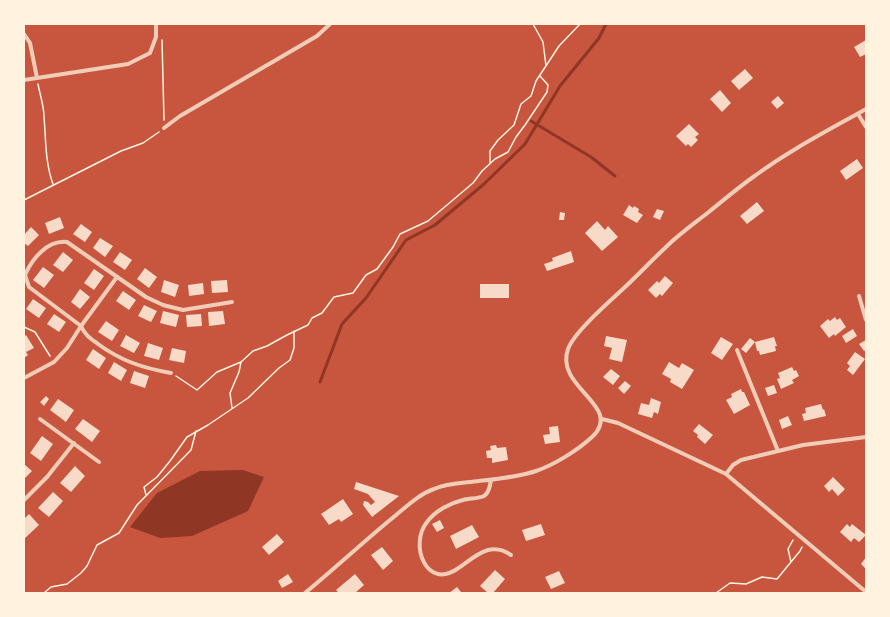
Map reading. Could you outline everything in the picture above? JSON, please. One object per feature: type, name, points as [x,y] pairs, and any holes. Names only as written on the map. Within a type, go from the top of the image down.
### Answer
[{"type":"street","points":[[24,80],[128,64],[150,53],[156,37],[156,24]]},
{"type":"street","points":[[164,128],[180,116],[317,36],[330,24]]},
{"type":"street","points":[[24,34],[30,43],[37,78]]},
{"type":"street","points":[[305,593],[414,500],[429,491],[441,486],[491,480],[534,472],[557,461],[594,436],[600,427],[602,419],[600,411],[578,386],[566,367],[568,348],[574,338],[666,247],[743,184],[777,161],[866,109]]},
{"type":"street","points":[[858,114],[866,128]]},
{"type":"street","points":[[173,373],[154,370],[112,355],[84,334],[81,326],[29,286],[25,275],[30,263],[39,252],[59,241],[67,242],[146,297],[163,305],[183,310],[232,302]]},
{"type":"street","points":[[24,378],[54,362],[67,348],[81,326],[117,277]]},
{"type":"street","points":[[859,296],[866,320]]},
{"type":"street","points":[[737,350],[778,451]]},
{"type":"street","points":[[40,419],[99,462]]},
{"type":"street","points":[[602,419],[618,423],[726,474],[805,539],[866,592]]},
{"type":"street","points":[[726,474],[733,465],[741,460],[803,445],[866,437]]},
{"type":"street","points":[[24,500],[47,476],[74,443]]},
{"type":"street","points":[[491,480],[487,493],[483,497],[462,500],[446,507],[435,513],[426,522],[420,538],[419,547],[421,557],[424,564],[431,571],[437,574],[445,574],[454,571],[481,553],[490,549],[501,549],[511,555]]},
{"type":"path","points":[[533,24],[543,42],[546,66]]},
{"type":"path","points":[[490,164],[490,151],[498,140],[514,125],[521,104],[531,96],[536,81],[559,46],[580,24]]},
{"type":"path","points":[[24,200],[121,151],[143,143],[164,128],[162,39]]},
{"type":"path","points":[[173,373],[197,390],[217,372],[241,362],[253,351],[267,346],[308,325],[312,318],[322,313],[334,297],[353,293],[366,275],[378,269],[400,234],[428,221],[473,183],[482,171],[495,159],[508,152],[516,137],[547,92],[548,85],[540,76]]},
{"type":"path","points":[[37,78],[44,116],[48,172],[53,185]]},
{"type":"path","points":[[24,327],[35,332],[54,362]]},
{"type":"path","points":[[146,495],[144,487],[157,477],[186,437],[248,398],[279,368],[290,360],[294,348],[294,332]]},
{"type":"path","points":[[232,408],[230,393],[239,372],[241,362]]},
{"type":"path","points":[[44,593],[51,588],[67,584],[81,573],[87,566],[97,545],[119,533],[137,505],[191,450],[196,431]]},
{"type":"path","points":[[791,563],[788,549],[797,533]]},
{"type":"path","points":[[716,593],[730,583],[746,584],[762,577],[777,579],[800,551],[805,539]]},
{"type":"shaded area","points":[[243,470],[264,477],[248,511],[192,536],[160,538],[130,527],[157,493],[200,471]]},
{"type":"building","points":[[866,40],[866,54],[860,57],[854,47]]},
{"type":"building","points":[[745,69],[753,78],[739,90],[731,81]]},
{"type":"building","points":[[720,90],[731,103],[722,112],[710,99]]},
{"type":"building","points":[[778,96],[784,103],[777,109],[771,102]]},
{"type":"building","points":[[689,124],[699,134],[695,137],[698,140],[691,147],[688,144],[686,146],[676,136]]},
{"type":"building","points":[[857,159],[863,168],[846,180],[840,171]]},
{"type":"building","points":[[757,202],[764,211],[747,224],[740,216]]},
{"type":"building","points":[[629,205],[633,208],[634,206],[639,209],[638,212],[643,215],[637,223],[623,215]]},
{"type":"building","points":[[657,209],[664,211],[660,220],[653,217]]},
{"type":"building","points":[[560,212],[565,213],[564,220],[559,220]]},
{"type":"building","points":[[60,217],[64,228],[49,234],[45,223]]},
{"type":"building","points":[[597,221],[605,230],[608,226],[618,237],[602,251],[585,233]]},
{"type":"building","points":[[81,224],[92,232],[85,242],[73,234]]},
{"type":"building","points":[[31,227],[39,235],[28,246],[24,243],[24,235]]},
{"type":"building","points":[[100,238],[113,246],[105,257],[93,248]]},
{"type":"building","points":[[571,251],[574,262],[547,271],[544,264],[553,261],[552,258]]},
{"type":"building","points":[[63,252],[73,260],[63,272],[53,265]]},
{"type":"building","points":[[120,252],[132,260],[125,270],[113,262]]},
{"type":"building","points":[[43,267],[54,275],[44,288],[33,280]]},
{"type":"building","points":[[145,268],[157,277],[149,288],[137,279]]},
{"type":"building","points":[[94,269],[104,276],[94,290],[84,283]]},
{"type":"building","points":[[665,276],[673,283],[662,296],[660,294],[656,298],[648,290],[657,281],[659,283]]},
{"type":"building","points":[[164,280],[179,285],[175,297],[161,292]]},
{"type":"building","points":[[227,280],[228,292],[212,293],[211,281]]},
{"type":"building","points":[[203,283],[204,294],[189,296],[188,285]]},
{"type":"building","points":[[480,284],[509,284],[509,298],[480,298]]},
{"type":"building","points":[[80,289],[90,297],[80,309],[71,302]]},
{"type":"building","points":[[123,291],[136,300],[129,310],[116,301]]},
{"type":"building","points":[[33,299],[46,308],[39,318],[26,309]]},
{"type":"building","points":[[144,305],[157,311],[151,322],[138,316]]},
{"type":"building","points":[[163,311],[179,315],[176,327],[160,323]]},
{"type":"building","points":[[223,311],[225,324],[209,326],[208,312]]},
{"type":"building","points":[[54,314],[66,322],[59,332],[47,324]]},
{"type":"building","points":[[201,314],[202,326],[187,327],[186,315]]},
{"type":"building","points":[[835,317],[837,320],[840,318],[846,327],[835,336],[834,334],[829,338],[820,326],[828,319],[830,321]]},
{"type":"building","points":[[106,321],[119,330],[112,341],[98,332]]},
{"type":"building","points":[[853,329],[857,336],[846,343],[842,336]]},
{"type":"building","points":[[26,335],[34,348],[26,352],[28,355],[24,358],[24,337]]},
{"type":"building","points":[[126,335],[140,343],[134,353],[120,346]]},
{"type":"building","points":[[606,336],[627,340],[622,362],[609,359],[612,348],[604,346]]},
{"type":"building","points":[[721,337],[733,344],[722,360],[711,353]]},
{"type":"building","points":[[774,337],[777,346],[775,346],[776,351],[760,355],[759,351],[757,351],[755,342]]},
{"type":"building","points":[[750,338],[755,342],[746,353],[741,349]]},
{"type":"building","points":[[866,340],[866,350],[864,351],[859,344]]},
{"type":"building","points":[[148,343],[163,348],[159,360],[144,356]]},
{"type":"building","points":[[172,348],[186,351],[184,363],[169,360]]},
{"type":"building","points":[[93,349],[106,358],[99,369],[86,360]]},
{"type":"building","points":[[855,352],[865,359],[853,375],[847,370],[850,366],[847,363]]},
{"type":"building","points":[[114,362],[127,370],[121,381],[108,373]]},
{"type":"building","points":[[669,362],[679,368],[682,363],[694,370],[682,389],[670,382],[671,379],[662,374]]},
{"type":"building","points":[[792,367],[794,371],[796,370],[799,376],[792,380],[794,383],[781,389],[777,379],[780,378],[778,373]]},
{"type":"building","points":[[611,369],[620,376],[613,385],[603,377]]},
{"type":"building","points":[[134,371],[149,376],[145,388],[130,383]]},
{"type":"building","points":[[625,381],[631,386],[624,394],[618,388]]},
{"type":"building","points":[[774,385],[777,393],[768,396],[765,388]]},
{"type":"building","points":[[741,389],[750,405],[734,414],[726,400],[732,397],[731,394]]},
{"type":"building","points":[[46,396],[49,399],[44,406],[40,402]]},
{"type":"building","points":[[651,398],[661,402],[658,414],[654,412],[652,418],[638,414],[641,403],[649,405]]},
{"type":"building","points":[[58,399],[74,410],[66,422],[50,410]]},
{"type":"building","points":[[821,404],[826,416],[804,421],[802,414],[806,413],[805,408]]},
{"type":"building","points":[[788,416],[792,425],[782,429],[779,420]]},
{"type":"building","points":[[83,419],[100,431],[92,442],[75,429]]},
{"type":"building","points":[[699,424],[713,435],[705,444],[693,431]]},
{"type":"building","points":[[558,426],[560,442],[545,444],[543,435],[550,434],[549,427]]},
{"type":"building","points":[[42,436],[53,444],[41,461],[30,453]]},
{"type":"building","points":[[496,445],[497,448],[506,447],[508,460],[492,463],[492,458],[487,458],[486,451],[491,450],[490,446]]},
{"type":"building","points":[[24,464],[32,471],[24,479]]},
{"type":"building","points":[[75,466],[85,476],[71,492],[60,483]]},
{"type":"building","points":[[833,477],[845,489],[838,496],[832,489],[829,492],[824,486]]},
{"type":"building","points":[[356,482],[399,496],[372,517],[363,505],[364,501],[371,505],[375,502],[368,494],[354,489]]},
{"type":"building","points":[[53,492],[63,501],[49,517],[38,508]]},
{"type":"building","points":[[343,499],[353,514],[341,522],[339,519],[329,525],[321,514]]},
{"type":"building","points":[[29,514],[39,525],[24,539],[24,519]]},
{"type":"building","points":[[440,520],[444,528],[437,532],[432,524]]},
{"type":"building","points":[[541,524],[545,535],[526,541],[522,530]]},
{"type":"building","points":[[847,524],[850,527],[852,524],[866,535],[859,542],[854,538],[851,542],[840,532]]},
{"type":"building","points":[[472,525],[479,537],[456,549],[450,536]]},
{"type":"building","points":[[277,534],[284,542],[269,555],[262,547]]},
{"type":"building","points":[[382,547],[393,561],[383,570],[371,555]]},
{"type":"building","points":[[866,557],[866,569],[861,564]]},
{"type":"building","points":[[495,570],[505,579],[493,593],[488,593],[480,586]]},
{"type":"building","points":[[559,571],[565,583],[551,589],[545,577]]},
{"type":"building","points":[[288,574],[293,582],[282,588],[278,581]]},
{"type":"building","points":[[355,574],[364,585],[355,593],[339,593],[336,590]]},
{"type":"building","points":[[457,587],[461,592],[460,593],[449,593]]},
{"type":"waterway","points":[[320,382],[342,324],[366,298],[406,240],[435,225],[484,184],[525,144],[560,86],[599,38],[606,24]]},
{"type":"waterway","points":[[531,121],[591,157],[615,176]]}]
